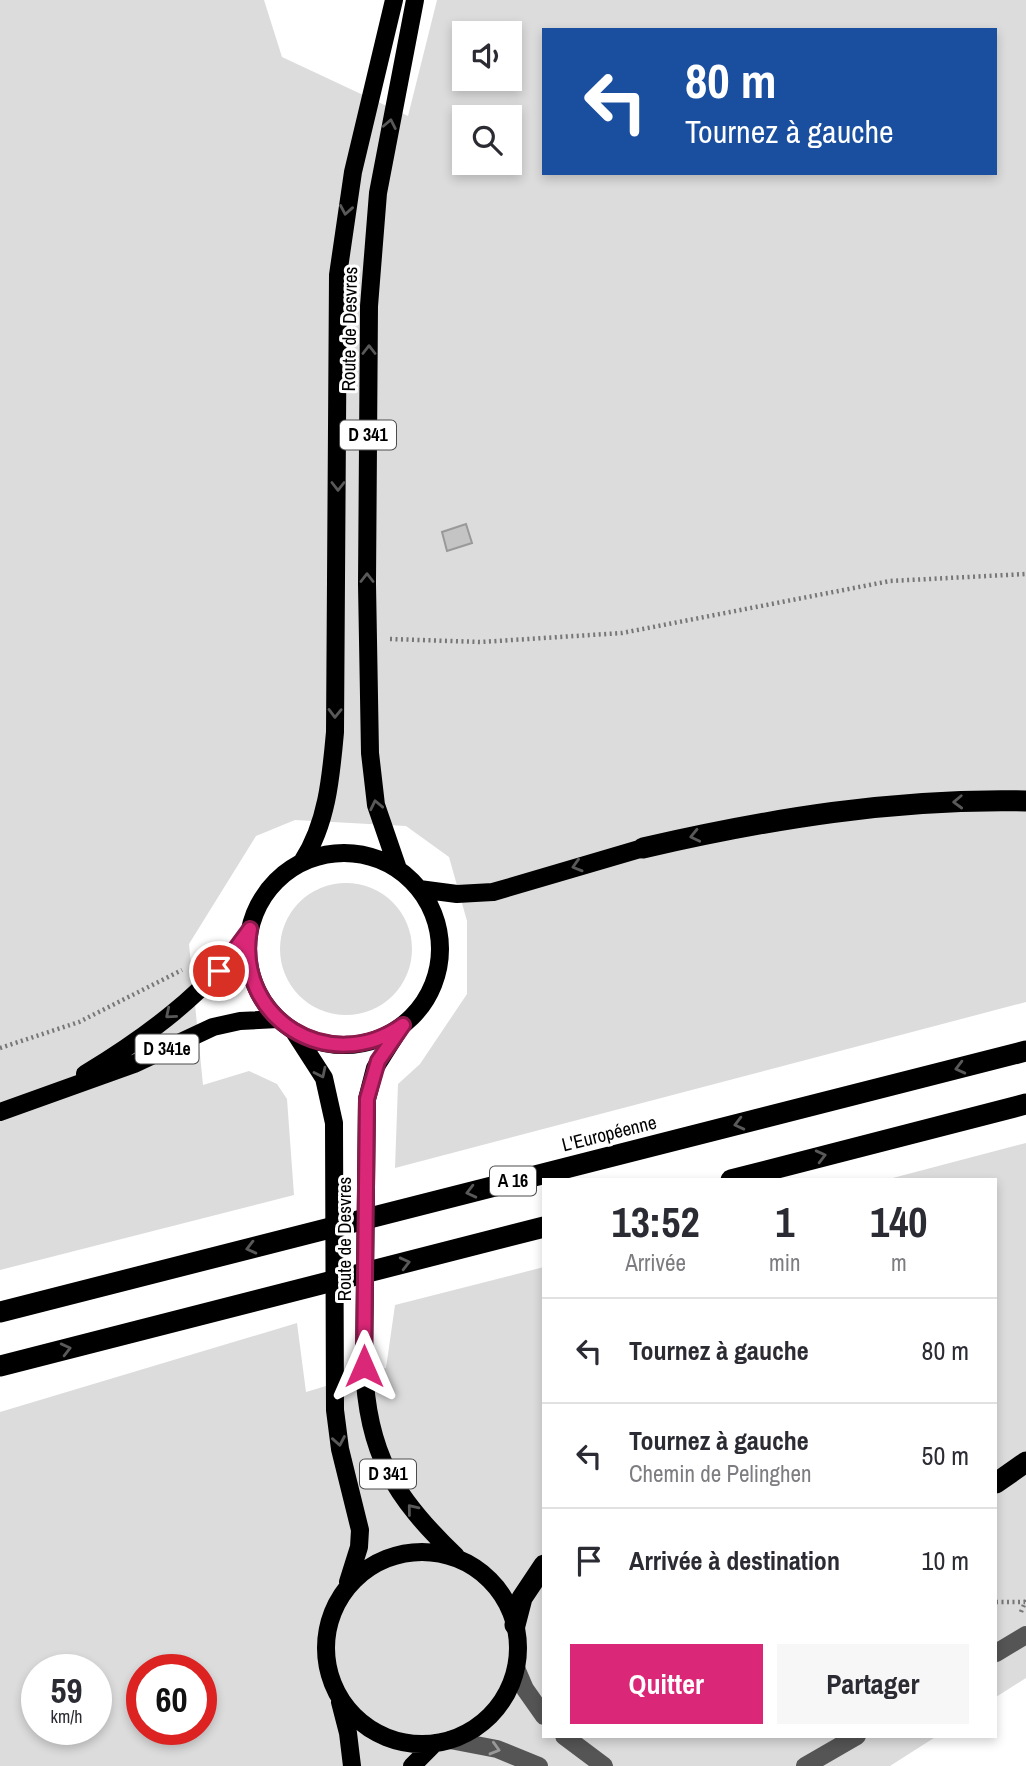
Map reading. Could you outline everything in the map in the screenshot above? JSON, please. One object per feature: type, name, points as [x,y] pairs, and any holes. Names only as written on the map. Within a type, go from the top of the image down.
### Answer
[{"type":"highway","points":[[643,848],[747,825],[858,808],[1026,801]]},
{"type":"highway","name":"L'Européenne","points":[[0,1312],[1026,1051]]},
{"type":"highway","points":[[739,1178],[1026,1104]]},
{"type":"highway","points":[[0,1366],[542,1228]]},
{"type":"highway","points":[[997,1482],[1026,1462]]},
{"type":"highway","points":[[515,1625],[522,1598],[542,1568]]},
{"type":"main road","name":"Route de Desvres","points":[[302,862],[317,834],[322,815],[331,772],[335,733],[338,449],[336,315],[341,247],[356,160],[394,0]]},
{"type":"main road","name":"Route de Desvres","points":[[398,869],[384,834],[373,790],[368,637],[371,264],[385,147],[415,0]]},
{"type":"main road","points":[[419,889],[457,894],[493,892],[643,848]]},
{"type":"main road","points":[[346,853],[374,857],[398,869],[419,889],[430,905],[436,922],[440,960],[428,996],[403,1025],[380,1038],[354,1045],[327,1044],[293,1030],[278,1019],[261,998],[251,974],[248,956],[250,929],[255,912],[268,890],[280,877],[302,862],[319,856],[346,853]]},
{"type":"main road","name":"D 341e","points":[[58,1090],[137,1040],[198,990],[229,960],[250,929]]},
{"type":"main road","name":"D 341e","points":[[0,1112],[134,1065],[214,1027],[240,1021],[278,1019]]},
{"type":"main road","name":"Route de Desvres","points":[[403,1025],[375,1068],[368,1087],[364,1366],[369,1422],[387,1473],[411,1509],[459,1559]]},
{"type":"main road","name":"Route de Desvres","points":[[293,1030],[324,1078],[334,1123],[334,1373],[340,1450],[360,1530],[359,1547],[346,1588]]},
{"type":"main road","points":[[352,1766],[348,1733],[327,1666],[326,1645],[332,1615],[346,1588],[369,1567],[398,1554],[429,1552],[459,1559],[492,1581],[504,1598],[515,1625],[518,1647],[516,1668],[509,1688],[492,1713],[477,1726],[442,1741],[412,1766]]},
{"type":"main road","points":[[338,1695],[358,1719],[384,1736],[414,1744],[442,1741]]},
{"type":"street","points":[[997,1652],[1026,1635]]},
{"type":"street","points":[[516,1668],[525,1689],[542,1713]]},
{"type":"street","points":[[567,1738],[604,1766]]},
{"type":"street","points":[[805,1766],[854,1738]]},
{"type":"street","points":[[442,1741],[497,1749],[538,1766]]},
{"type":"path","points":[[368,637],[481,642],[611,634],[662,627],[783,599],[890,581],[1026,574]]},
{"type":"path","points":[[0,1048],[79,1022],[190,967],[198,990]]},
{"type":"path","points":[[997,1602],[1025,1602]]},
{"type":"shaded area","points":[[0,0],[264,0],[282,57],[408,116],[437,0],[1026,0],[1026,1002],[395,1168],[398,1084],[420,1064],[467,994],[467,921],[449,857],[406,826],[295,820],[256,836],[189,944],[203,1085],[249,1071],[277,1084],[287,1099],[294,1195],[0,1270]]},
{"type":"shaded area","points":[[346,883],[371,888],[393,902],[407,924],[412,949],[407,974],[393,996],[371,1010],[346,1015],[321,1010],[299,996],[285,974],[280,949],[285,924],[299,902],[321,888]]},
{"type":"shaded area","points":[[1026,1143],[1026,1678],[997,1696],[997,1178],[893,1178]]},
{"type":"shaded area","points":[[542,1268],[542,1738],[934,1738],[890,1766],[0,1766],[0,1412],[297,1323],[306,1392],[386,1368],[395,1305]]},
{"type":"building","points":[[466,524],[472,543],[447,551],[442,532]]},
{"type":"route","points":[[219,971],[250,929],[248,956],[253,982],[272,1013],[300,1035],[327,1044],[354,1045],[380,1038],[403,1025],[378,1061],[368,1087],[364,1366]]}]
